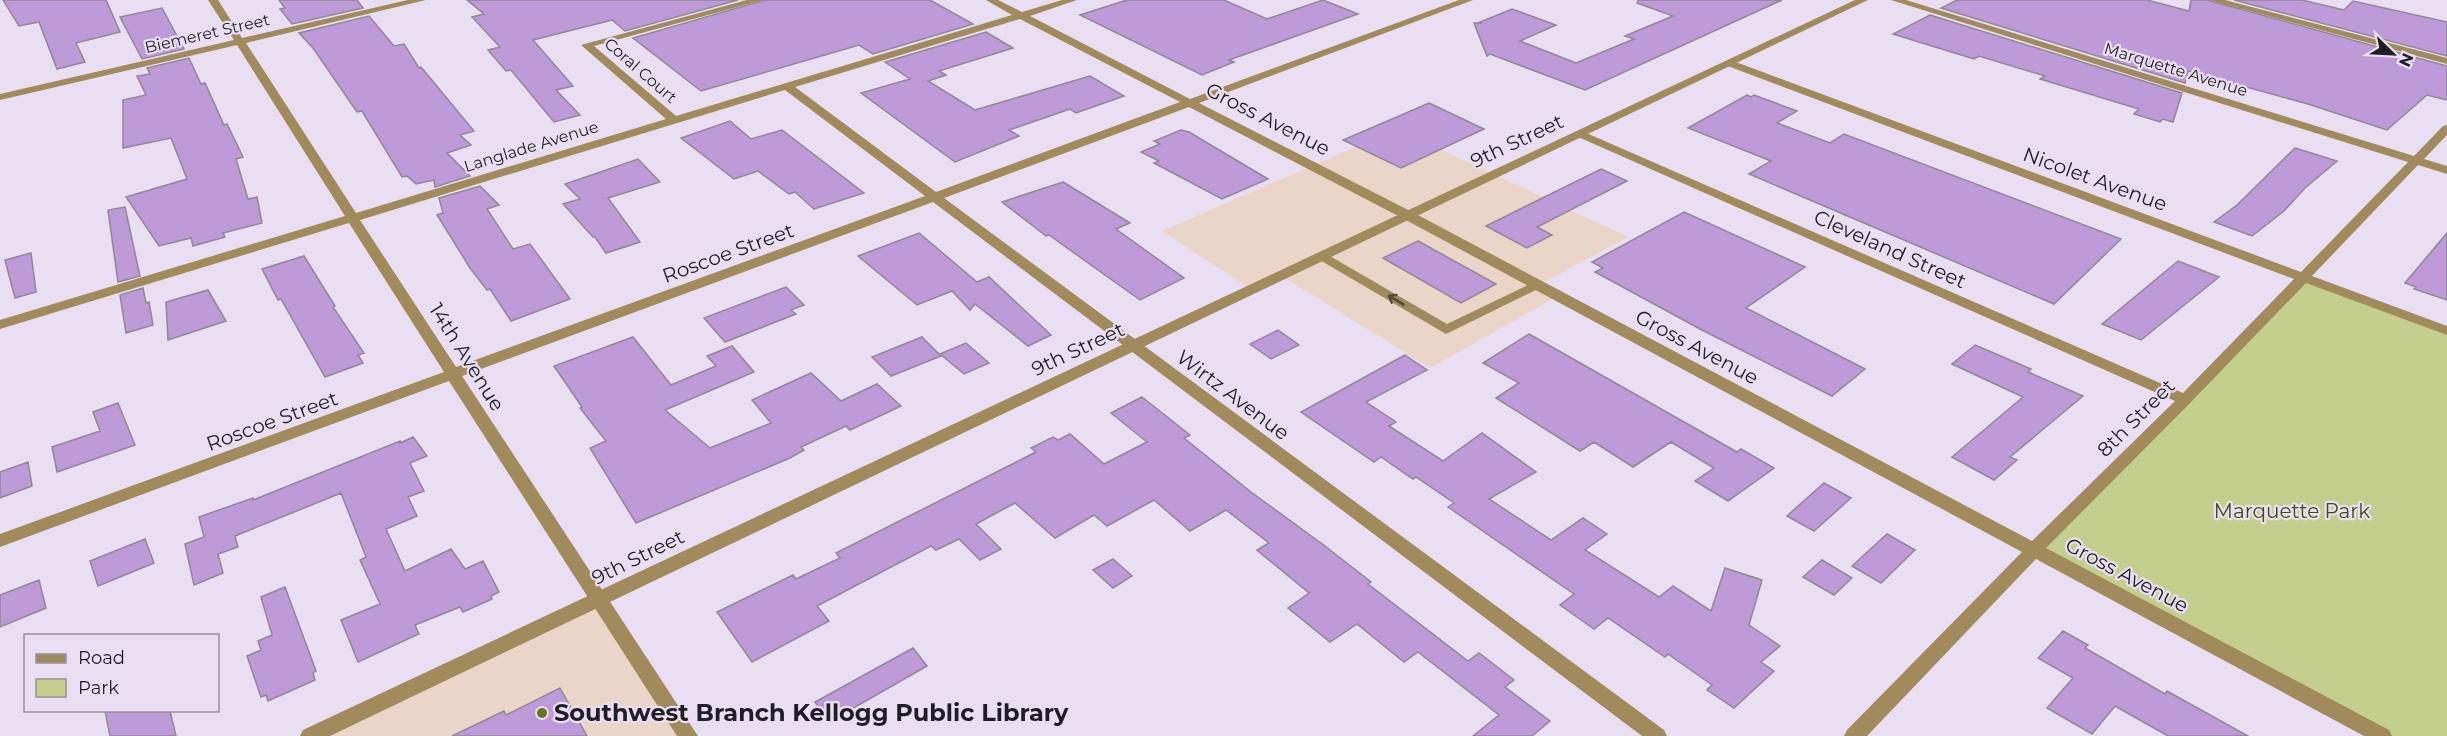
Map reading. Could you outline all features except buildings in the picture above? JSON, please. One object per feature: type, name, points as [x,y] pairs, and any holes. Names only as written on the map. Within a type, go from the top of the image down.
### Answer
[{"type":"street","name":"14th Avenue","points":[[213,0],[597,600],[688,736]]},
{"type":"street","name":"Biemeret Street","points":[[0,98],[421,0]]},
{"type":"street","name":"Coral Court","points":[[674,120],[586,45],[758,0]]},
{"type":"street","name":"Gross Avenue","points":[[991,0],[1409,216],[2382,736]]},
{"type":"street","name":"Langlade Avenue","points":[[0,325],[1072,0]]},
{"type":"street","name":"Roscoe Street","points":[[0,541],[1468,0]]},
{"type":"street","name":"9th Street","points":[[310,736],[1863,0]]},
{"type":"street","name":"Marquette Avenue","points":[[1896,0],[2447,170]]},
{"type":"street","points":[[2214,0],[2447,61]]},
{"type":"street","name":"Nicolet Avenue","points":[[1730,63],[2447,331]]},
{"type":"street","name":"Wirtz Avenue","points":[[786,86],[1132,347],[1657,736]]},
{"type":"street","name":"8th Street","points":[[1854,736],[2034,550],[2304,278],[2447,128]]},
{"type":"street","name":"Cleveland Street","points":[[1580,134],[2185,400]]},
{"type":"street","points":[[1323,256],[1446,330],[1537,286]]},
{"type":"shaded area","points":[[1397,129],[1628,237],[1537,286],[1558,296],[1430,368],[1282,276],[1253,290],[1162,231]]},
{"type":"shaded area","points":[[597,600],[688,736],[310,736]]},
{"type":"green space","name":"Marquette Park","points":[[2304,278],[2447,331],[2447,736],[2382,736],[2034,550]]},
{"type":"place","name":"Southwest Branch Kellogg Public Library","points":[[542,713]]}]
